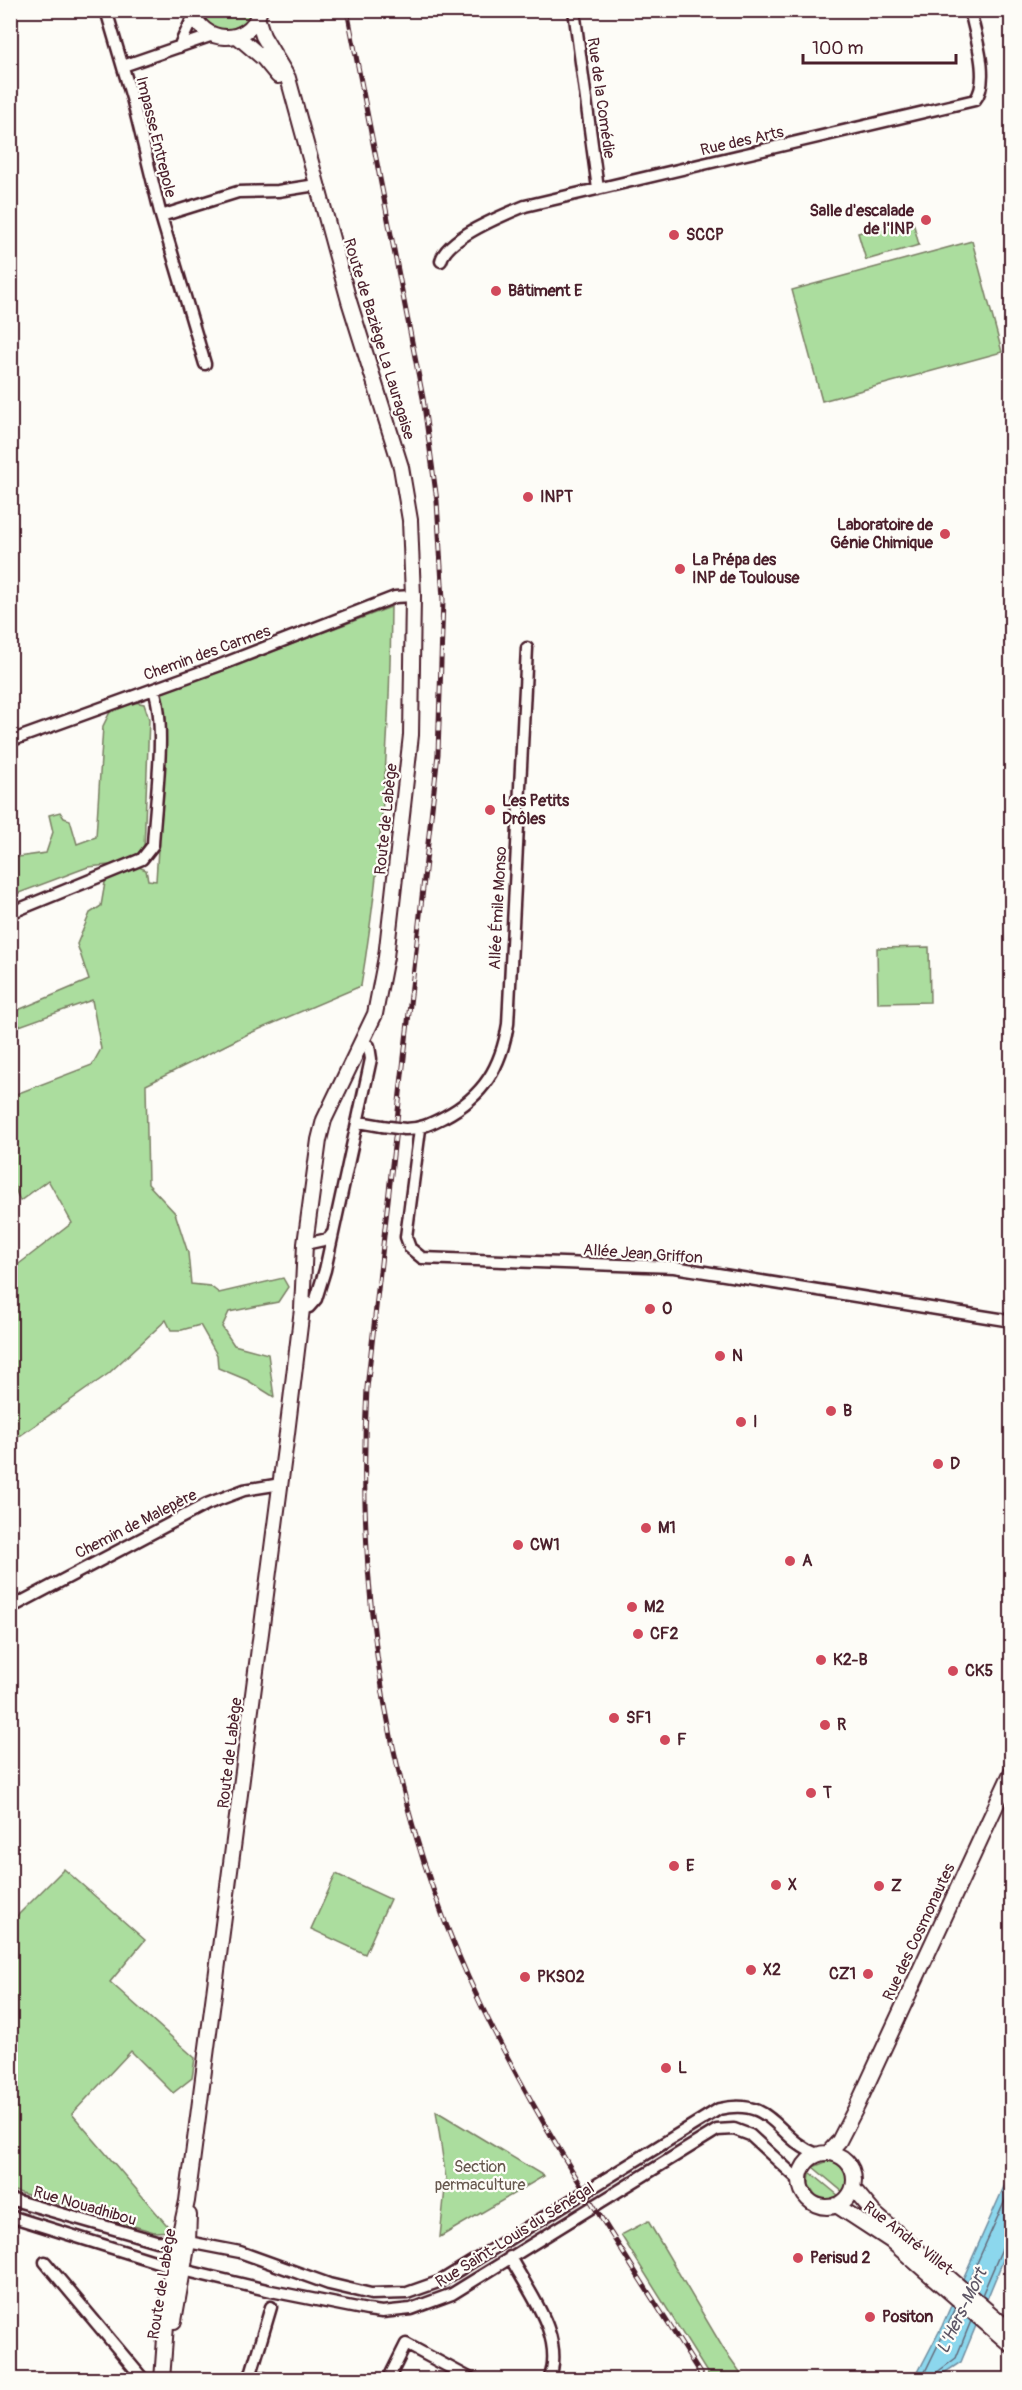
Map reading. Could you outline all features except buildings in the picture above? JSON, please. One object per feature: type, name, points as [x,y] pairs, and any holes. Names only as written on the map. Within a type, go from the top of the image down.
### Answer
[{"type":"main road","points":[[194,13],[205,30],[213,35],[237,36],[252,26],[258,14]]},
{"type":"main road","name":"Route de Baziège La Lauragaise","points":[[258,14],[263,36],[288,78],[316,185],[405,481],[410,520],[413,596]]},
{"type":"main road","name":"Route de Baziège La Lauragaise","points":[[237,36],[264,59],[291,94]]},
{"type":"main road","name":"Route de Labège","points":[[163,2375],[165,2321],[182,2241],[281,1484],[302,1309],[305,1244],[313,1172],[324,1120],[363,1042],[380,996],[405,805],[411,735],[413,596]]},
{"type":"main road","name":"Rue des Cosmonautes","points":[[823,2153],[838,2141],[857,2106],[1011,1771]]},
{"type":"main road","name":"Rue des Cosmonautes","points":[[848,2162],[848,2144],[857,2106]]},
{"type":"main road","points":[[823,2153],[843,2157],[848,2162],[854,2174],[853,2188],[847,2199],[836,2205],[820,2206],[813,2203],[802,2191],[800,2181],[805,2164],[823,2153]]},
{"type":"main road","name":"Rue André Villet","points":[[853,2188],[874,2214],[997,2327],[1011,2346]]},
{"type":"main road","name":"Rue André Villet","points":[[836,2205],[936,2273]]},
{"type":"main road","name":"Rue André Villet","points":[[997,2327],[1011,2332]]},
{"type":"street","name":"Impasse Entrepole","points":[[106,10],[123,66],[160,216],[206,363]]},
{"type":"street","name":"Rue de la Comédie","points":[[574,10],[598,189]]},
{"type":"street","name":"Rue des Arts","points":[[441,261],[442,254],[450,245],[512,211],[975,100],[983,91],[983,79],[973,11]]},
{"type":"street","points":[[179,47],[194,13]]},
{"type":"street","points":[[123,66],[213,35]]},
{"type":"street","name":"Impasse Entrepole","points":[[160,216],[238,192],[316,185]]},
{"type":"street","name":"Chemin des Carmes","points":[[10,741],[109,704],[154,690],[395,597],[413,596]]},
{"type":"street","name":"Allée Émile Monso","points":[[420,1129],[454,1111],[481,1091],[498,1063],[505,1044],[509,1016],[527,648]]},
{"type":"street","points":[[10,913],[142,859],[149,852],[153,845],[158,741],[159,704],[154,690]]},
{"type":"street","points":[[302,1309],[309,1307],[320,1290],[359,1122],[371,1059],[369,1046],[363,1042]]},
{"type":"street","points":[[359,1122],[420,1129]]},
{"type":"street","name":"Allée Jean Griffon","points":[[420,1129],[406,1237],[410,1248],[422,1258],[674,1268],[1011,1321]]},
{"type":"street","points":[[305,1244],[328,1239],[332,1234]]},
{"type":"street","name":"Chemin de Malepère","points":[[10,1608],[207,1504],[244,1490],[281,1484]]},
{"type":"street","name":"Rue Saint-Louis du Sénégal","points":[[182,2241],[240,2252],[351,2290],[383,2295],[407,2293],[441,2281],[719,2109],[731,2106],[751,2108],[767,2115],[801,2145],[823,2153]]},
{"type":"street","name":"Rue Saint-Louis du Sénégal","points":[[178,2268],[272,2291],[382,2312],[411,2309],[438,2301],[708,2134],[725,2129],[750,2135],[800,2181]]},
{"type":"street","name":"Rue Nouadhibou","points":[[10,2199],[156,2241],[182,2241]]},
{"type":"street","name":"Rue Nouadhibou","points":[[10,2216],[108,2249],[178,2268]]},
{"type":"street","points":[[510,2257],[552,2337],[554,2365],[549,2379]]},
{"type":"street","points":[[45,2262],[144,2379]]},
{"type":"street","points":[[268,2379],[250,2377],[271,2307]]},
{"type":"street","points":[[388,2379],[406,2344],[473,2379]]},
{"type":"green space","points":[[203,11],[252,11],[242,25],[227,30],[219,29],[205,21],[200,13]]},
{"type":"green space","points":[[912,218],[919,245],[866,260],[858,233]]},
{"type":"green space","points":[[972,241],[1002,352],[822,401],[792,290]]},
{"type":"green space","points":[[391,607],[384,797],[361,986],[248,1034],[146,1085],[148,1184],[175,1213],[188,1253],[191,1284],[210,1286],[219,1293],[283,1278],[288,1287],[278,1302],[229,1312],[222,1327],[234,1345],[268,1354],[274,1397],[247,1380],[218,1368],[217,1355],[200,1325],[182,1330],[171,1330],[166,1320],[108,1374],[11,1442],[11,1270],[72,1223],[48,1180],[20,1201],[11,1178],[11,1096],[92,1065],[101,1049],[92,1000],[11,1029],[11,1013],[89,980],[77,944],[90,913],[101,906],[108,865],[88,867],[11,896],[11,858],[46,853],[53,832],[49,815],[60,812],[64,818],[70,820],[77,844],[96,837],[103,726],[112,708],[134,702],[144,704],[149,719],[144,849],[133,857],[134,865],[146,870],[148,880],[156,881],[166,718],[161,693]]},
{"type":"green space","points":[[929,947],[930,1002],[878,1003],[877,948]]},
{"type":"green space","points":[[64,1869],[145,1940],[110,1982],[195,2058],[192,2078],[173,2093],[131,2051],[72,2114],[172,2231],[154,2232],[11,2190],[11,1922]]},
{"type":"green space","points":[[336,1874],[390,1899],[365,1954],[311,1929]]},
{"type":"green space","name":"Section permaculture","points":[[436,2111],[544,2176],[440,2237],[446,2179]]},
{"type":"green space","points":[[828,2161],[834,2162],[844,2172],[846,2182],[843,2192],[813,2167]]},
{"type":"green space","points":[[810,2172],[839,2196],[829,2200],[816,2196],[809,2185]]},
{"type":"green space","points":[[648,2221],[723,2348],[745,2379],[711,2379],[621,2235]]},
{"type":"water","name":"L'Hers-Mort","points":[[1011,2171],[1011,2241],[961,2362],[935,2379],[914,2380],[942,2326]]},
{"type":"railway","points":[[347,10],[423,398],[437,501],[443,600],[438,754],[367,1388],[365,1467],[367,1547],[373,1625],[385,1704],[401,1781],[422,1857],[449,1932],[481,2005],[559,2149],[704,2380]]},
{"type":"place","name":"Salle d'escalade de l'INP","points":[[926,220]]},
{"type":"place","name":"SCCP","points":[[674,235]]},
{"type":"place","name":"Bâtiment E","points":[[496,291]]},
{"type":"place","name":"INPT","points":[[528,497]]},
{"type":"place","name":"Laboratoire de Génie Chimique","points":[[945,534]]},
{"type":"place","name":"La Prépa des INP de Toulouse","points":[[680,569]]},
{"type":"place","name":"Les Petits Drôles","points":[[490,810]]},
{"type":"place","name":"O","points":[[650,1309]]},
{"type":"place","name":"N","points":[[720,1356]]},
{"type":"place","name":"B","points":[[831,1411]]},
{"type":"place","name":"I","points":[[741,1422]]},
{"type":"place","name":"D","points":[[938,1464]]},
{"type":"place","name":"M1","points":[[646,1528]]},
{"type":"place","name":"CW1","points":[[518,1545]]},
{"type":"place","name":"A","points":[[790,1561]]},
{"type":"place","name":"M2","points":[[632,1607]]},
{"type":"place","name":"CF2","points":[[638,1634]]},
{"type":"place","name":"K2-B","points":[[821,1660]]},
{"type":"place","name":"CK5","points":[[953,1671]]},
{"type":"place","name":"SF1","points":[[614,1718]]},
{"type":"place","name":"R","points":[[825,1725]]},
{"type":"place","name":"F","points":[[665,1740]]},
{"type":"place","name":"T","points":[[811,1793]]},
{"type":"place","name":"E","points":[[674,1866]]},
{"type":"place","name":"X","points":[[776,1885]]},
{"type":"place","name":"Z","points":[[879,1886]]},
{"type":"place","name":"X2","points":[[751,1970]]},
{"type":"place","name":"CZ1","points":[[868,1974]]},
{"type":"place","name":"PKS02","points":[[525,1977]]},
{"type":"place","name":"L","points":[[666,2068]]},
{"type":"place","name":"Perisud 2","points":[[798,2258]]},
{"type":"place","name":"Positon","points":[[870,2317]]}]
